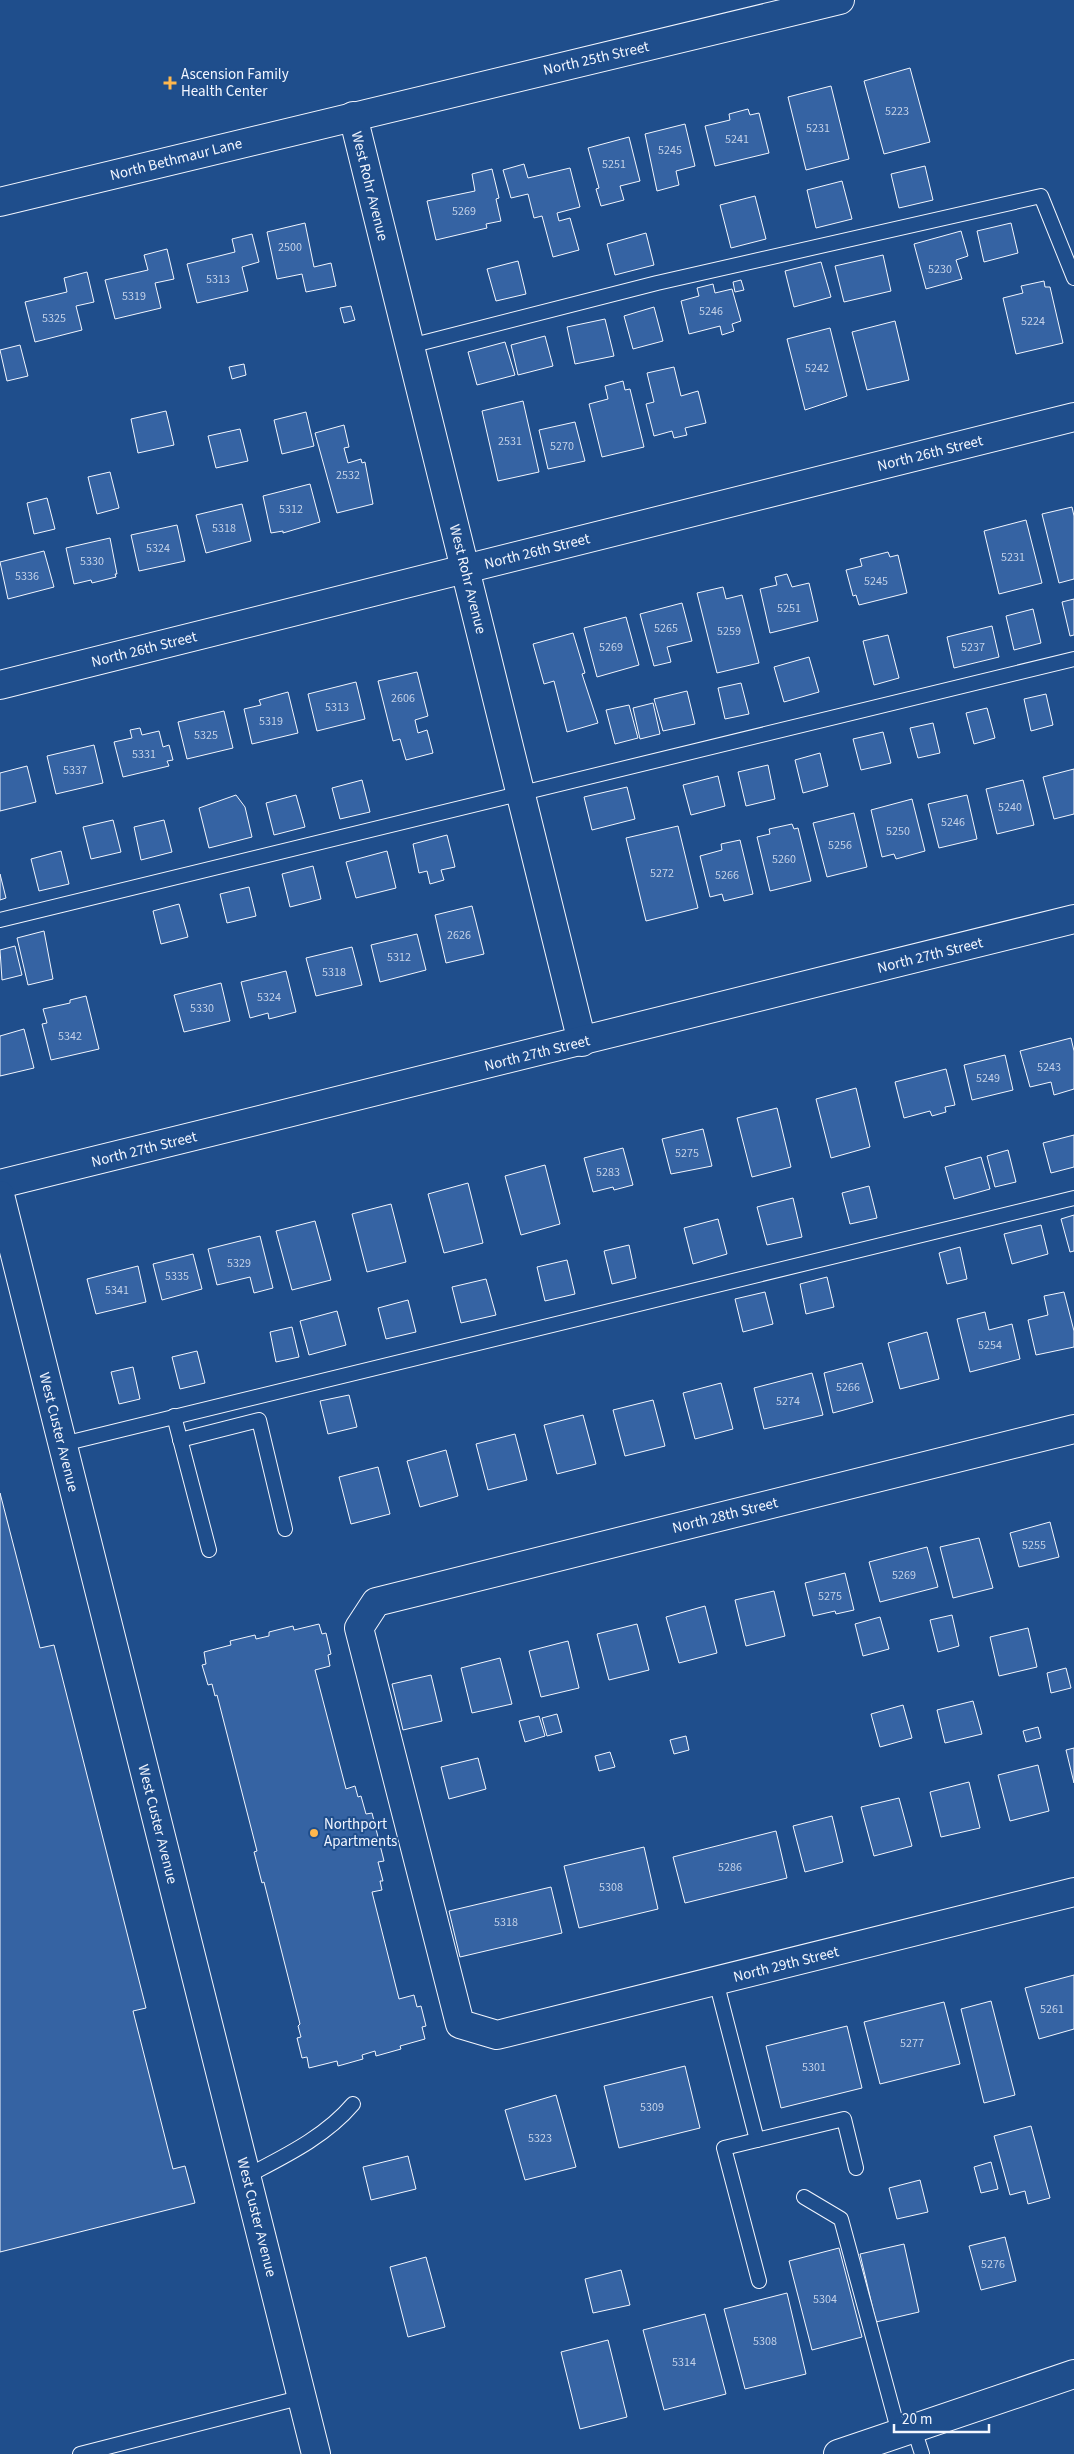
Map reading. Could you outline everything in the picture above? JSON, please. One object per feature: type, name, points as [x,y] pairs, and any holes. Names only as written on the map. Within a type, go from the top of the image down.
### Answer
[{"type":"street","name":"North 25th Street","points":[[353,116],[840,0]]},
{"type":"street","name":"North Bethmaur Lane","points":[[0,202],[353,116]]},
{"type":"street","name":"West Rohr Avenue","points":[[353,116],[522,793],[582,1042]]},
{"type":"street","name":"North 26th Street","points":[[0,686],[1074,418]]},
{"type":"street","name":"North 27th Street","points":[[0,1184],[582,1042],[1074,919]]},
{"type":"street","name":"West Custer Avenue","points":[[0,1195],[316,2454]]},
{"type":"street","name":"North 28th Street","points":[[497,2035],[460,2024],[359,1628],[376,1602],[1074,1429]]},
{"type":"street","name":"North 29th Street","points":[[497,2035],[1074,1892]]},
{"type":"street","points":[[838,2454],[1074,2374]]},
{"type":"lane","points":[[410,346],[657,283],[1040,196],[1074,278]]},
{"type":"lane","points":[[0,920],[1074,659]]},
{"type":"lane","points":[[62,1444],[1074,1198]]},
{"type":"lane","points":[[253,1397],[285,1529]]},
{"type":"lane","points":[[174,1416],[209,1550]]},
{"type":"lane","points":[[180,1440],[259,1420]]},
{"type":"lane","points":[[716,1981],[757,2140]]},
{"type":"lane","points":[[247,2176],[307,2144],[342,2117],[353,2104]]},
{"type":"lane","points":[[759,2281],[724,2148],[844,2119],[856,2168]]},
{"type":"lane","points":[[804,2197],[841,2219],[906,2431],[922,2454]]},
{"type":"lane","points":[[80,2454],[303,2397]]},
{"type":"building","points":[[910,68],[930,142],[884,154],[864,81]]},
{"type":"building","points":[[831,86],[849,159],[806,170],[788,97]]},
{"type":"building","points":[[748,109],[750,115],[759,113],[769,153],[715,166],[705,126],[730,120],[729,114]]},
{"type":"building","points":[[685,124],[695,166],[676,171],[679,185],[657,191],[645,134]]},
{"type":"building","points":[[629,137],[640,181],[620,186],[624,200],[601,206],[596,189],[599,188],[588,148]]},
{"type":"building","points":[[524,164],[528,178],[570,168],[580,207],[557,213],[559,221],[570,218],[579,250],[553,257],[542,216],[534,218],[528,194],[511,198],[503,170]]},
{"type":"building","points":[[925,166],[933,200],[899,208],[891,174]]},
{"type":"building","points":[[492,169],[499,198],[496,199],[501,221],[486,224],[487,228],[436,240],[427,201],[475,191],[472,174]]},
{"type":"building","points":[[842,181],[852,219],[816,228],[807,190]]},
{"type":"building","points":[[755,196],[766,239],[731,248],[720,205]]},
{"type":"building","points":[[305,223],[314,267],[331,263],[336,286],[306,292],[302,274],[277,279],[267,232]]},
{"type":"building","points":[[1011,223],[1018,253],[984,262],[977,231]]},
{"type":"building","points":[[961,231],[968,256],[956,260],[962,279],[926,289],[914,244]]},
{"type":"building","points":[[646,233],[654,265],[615,275],[607,244]]},
{"type":"building","points":[[252,234],[259,262],[242,267],[248,291],[197,303],[187,264],[235,252],[232,239]]},
{"type":"building","points":[[167,249],[174,279],[155,283],[161,308],[115,319],[105,280],[148,270],[144,255]]},
{"type":"building","points":[[883,255],[891,291],[844,302],[835,266]]},
{"type":"building","points":[[518,261],[526,294],[496,301],[487,269]]},
{"type":"building","points":[[821,262],[831,297],[794,307],[785,271]]},
{"type":"building","points":[[87,272],[94,302],[76,306],[82,330],[35,342],[25,302],[67,292],[64,278]]},
{"type":"building","points":[[741,280],[744,290],[735,292],[733,282]]},
{"type":"building","points":[[1044,281],[1045,287],[1050,287],[1063,343],[1016,354],[1003,298],[1023,293],[1021,286]]},
{"type":"building","points":[[713,284],[715,293],[732,289],[741,321],[732,324],[734,331],[722,335],[720,326],[689,334],[681,301],[699,296],[697,288]]},
{"type":"building","points":[[351,306],[355,320],[344,323],[340,308]]},
{"type":"building","points":[[654,307],[663,341],[633,349],[624,316]]},
{"type":"building","points":[[605,319],[614,356],[575,364],[567,327]]},
{"type":"building","points":[[895,321],[909,380],[867,390],[852,332]]},
{"type":"building","points":[[830,328],[847,396],[805,410],[787,339]]},
{"type":"building","points":[[545,336],[553,366],[518,375],[511,345]]},
{"type":"building","points":[[505,342],[515,375],[477,385],[468,352]]},
{"type":"building","points":[[20,345],[28,376],[7,381],[0,350]]},
{"type":"building","points":[[244,364],[246,375],[232,379],[229,367]]},
{"type":"building","points":[[674,367],[681,396],[698,391],[706,423],[685,428],[687,435],[674,438],[672,431],[654,436],[646,404],[654,402],[647,373]]},
{"type":"building","points":[[623,381],[625,390],[630,389],[644,447],[602,457],[589,404],[608,399],[605,386]]},
{"type":"building","points":[[523,401],[539,472],[498,481],[482,411]]},
{"type":"building","points":[[166,411],[174,445],[138,453],[131,419]]},
{"type":"building","points":[[306,412],[314,446],[282,454],[274,420]]},
{"type":"building","points":[[575,422],[585,461],[548,469],[539,430]]},
{"type":"building","points":[[344,425],[349,447],[344,448],[348,463],[361,459],[362,463],[365,462],[373,504],[337,513],[315,433]]},
{"type":"building","points":[[240,429],[248,461],[216,468],[208,436]]},
{"type":"building","points":[[110,472],[119,508],[97,514],[88,477]]},
{"type":"building","points":[[310,484],[320,522],[283,533],[283,531],[271,533],[263,496]]},
{"type":"building","points":[[47,498],[55,529],[34,534],[27,503]]},
{"type":"building","points":[[242,504],[251,541],[206,553],[196,515]]},
{"type":"building","points":[[1072,507],[1074,516],[1074,579],[1059,583],[1042,514]]},
{"type":"building","points":[[1026,520],[1042,583],[999,594],[984,531]]},
{"type":"building","points":[[177,525],[185,561],[139,571],[131,535]]},
{"type":"building","points":[[110,538],[116,577],[92,583],[91,580],[74,584],[66,548]]},
{"type":"building","points":[[44,551],[54,587],[8,599],[0,562]]},
{"type":"building","points":[[888,552],[890,557],[898,555],[907,593],[859,605],[856,595],[853,596],[846,570],[862,566],[860,559]]},
{"type":"building","points":[[787,574],[792,587],[809,583],[818,621],[770,633],[760,589],[777,585],[775,577]]},
{"type":"building","points":[[723,587],[726,599],[742,595],[759,663],[717,673],[697,593]]},
{"type":"building","points":[[1074,599],[1074,635],[1070,636],[1062,602]]},
{"type":"building","points":[[682,603],[692,641],[667,647],[671,662],[654,666],[640,614]]},
{"type":"building","points":[[1033,609],[1041,643],[1014,650],[1006,616]]},
{"type":"building","points":[[626,617],[639,665],[597,677],[584,628]]},
{"type":"building","points":[[992,626],[999,657],[954,668],[947,637]]},
{"type":"building","points":[[573,633],[585,673],[582,674],[598,723],[567,732],[554,681],[544,684],[533,644]]},
{"type":"building","points":[[888,635],[899,678],[874,685],[863,641]]},
{"type":"building","points":[[809,657],[819,692],[784,702],[774,667]]},
{"type":"building","points":[[417,672],[428,716],[415,720],[418,733],[427,730],[433,753],[406,760],[400,739],[393,741],[378,681]]},
{"type":"building","points":[[356,682],[365,719],[317,731],[308,694]]},
{"type":"building","points":[[741,683],[749,714],[725,719],[718,688]]},
{"type":"building","points":[[687,691],[695,724],[663,731],[654,699]]},
{"type":"building","points":[[288,692],[298,733],[252,744],[244,709],[261,705],[259,700]]},
{"type":"building","points":[[1046,694],[1053,725],[1031,731],[1024,699]]},
{"type":"building","points":[[653,703],[660,734],[640,739],[633,708]]},
{"type":"building","points":[[629,705],[638,738],[615,744],[606,710]]},
{"type":"building","points":[[987,708],[995,738],[974,744],[966,713]]},
{"type":"building","points":[[224,711],[233,748],[187,759],[178,722]]},
{"type":"building","points":[[933,723],[940,753],[918,758],[910,728]]},
{"type":"building","points":[[140,728],[142,735],[159,731],[163,747],[169,745],[173,760],[167,761],[169,766],[123,777],[114,742],[132,738],[130,730]]},
{"type":"building","points":[[883,732],[891,763],[861,770],[853,739]]},
{"type":"building","points":[[94,745],[103,783],[56,794],[47,756]]},
{"type":"building","points":[[820,753],[828,786],[803,793],[795,760]]},
{"type":"building","points":[[768,765],[775,799],[746,806],[738,772]]},
{"type":"building","points":[[27,766],[36,802],[0,811],[0,773]]},
{"type":"building","points":[[1074,769],[1074,814],[1054,819],[1043,777]]},
{"type":"building","points":[[718,776],[725,806],[691,815],[683,785]]},
{"type":"building","points":[[362,780],[370,812],[340,819],[332,788]]},
{"type":"building","points":[[1023,780],[1034,825],[997,834],[986,789]]},
{"type":"building","points":[[627,787],[635,819],[592,830],[584,797]]},
{"type":"building","points":[[236,795],[245,807],[252,837],[209,848],[199,808]]},
{"type":"building","points":[[296,795],[305,827],[274,835],[266,803]]},
{"type":"building","points":[[967,795],[977,839],[939,848],[928,804]]},
{"type":"building","points":[[912,799],[925,851],[896,859],[894,854],[882,857],[871,810]]},
{"type":"building","points":[[854,813],[867,867],[827,877],[813,823]]},
{"type":"building","points":[[113,820],[121,852],[91,859],[83,827]]},
{"type":"building","points":[[164,820],[172,852],[141,860],[134,827]]},
{"type":"building","points":[[792,824],[794,829],[798,828],[811,881],[770,891],[757,837],[770,834],[769,829]]},
{"type":"building","points":[[678,826],[698,908],[646,921],[626,838]]},
{"type":"building","points":[[447,835],[455,867],[441,870],[444,880],[430,884],[427,871],[419,873],[413,844]]},
{"type":"building","points":[[740,840],[753,894],[724,901],[722,894],[710,897],[700,856],[722,850],[721,844]]},
{"type":"building","points":[[61,851],[69,884],[39,891],[31,859]]},
{"type":"building","points":[[387,851],[396,888],[356,898],[346,862]]},
{"type":"building","points":[[313,866],[321,899],[290,907],[282,874]]},
{"type":"building","points":[[0,874],[6,898],[0,900]]},
{"type":"building","points":[[249,887],[256,916],[227,923],[220,894]]},
{"type":"building","points":[[179,904],[188,937],[161,944],[153,911]]},
{"type":"building","points":[[472,906],[484,954],[446,963],[435,915]]},
{"type":"building","points":[[44,931],[53,979],[28,985],[17,938]]},
{"type":"building","points":[[417,934],[426,970],[380,982],[371,945]]},
{"type":"building","points":[[15,946],[22,975],[2,980],[0,950]]},
{"type":"building","points":[[352,947],[362,985],[316,996],[306,958]]},
{"type":"building","points":[[286,971],[296,1012],[269,1019],[268,1013],[250,1018],[241,982]]},
{"type":"building","points":[[221,983],[230,1021],[184,1032],[174,995]]},
{"type":"building","points":[[86,996],[99,1049],[51,1060],[42,1024],[47,1023],[43,1009],[70,1003],[70,1000]]},
{"type":"building","points":[[24,1029],[34,1068],[0,1076],[0,1036]]},
{"type":"building","points":[[1071,1038],[1074,1051],[1074,1089],[1054,1095],[1051,1082],[1030,1087],[1020,1051]]},
{"type":"building","points":[[1005,1055],[1013,1090],[972,1100],[964,1065]]},
{"type":"building","points":[[946,1069],[955,1105],[945,1107],[946,1112],[932,1116],[930,1111],[904,1118],[895,1082]]},
{"type":"building","points":[[856,1088],[870,1147],[831,1158],[816,1099]]},
{"type":"building","points":[[777,1108],[791,1167],[752,1177],[737,1118]]},
{"type":"building","points":[[703,1129],[712,1166],[671,1174],[662,1139]]},
{"type":"building","points":[[1074,1135],[1074,1167],[1051,1173],[1043,1143]]},
{"type":"building","points":[[623,1148],[633,1185],[614,1190],[613,1187],[593,1192],[584,1158]]},
{"type":"building","points":[[1008,1150],[1016,1182],[995,1187],[987,1156]]},
{"type":"building","points":[[981,1157],[990,1189],[954,1199],[945,1167]]},
{"type":"building","points":[[545,1165],[560,1224],[521,1235],[505,1176]]},
{"type":"building","points":[[468,1183],[483,1243],[444,1253],[428,1194]]},
{"type":"building","points":[[869,1186],[877,1218],[850,1224],[842,1193]]},
{"type":"building","points":[[793,1198],[802,1237],[767,1245],[757,1207]]},
{"type":"building","points":[[391,1204],[406,1262],[367,1272],[352,1214]]},
{"type":"building","points":[[1074,1215],[1074,1251],[1070,1252],[1061,1219]]},
{"type":"building","points":[[718,1219],[727,1254],[693,1264],[684,1228]]},
{"type":"building","points":[[315,1221],[331,1280],[292,1290],[276,1231]]},
{"type":"building","points":[[1041,1225],[1048,1254],[1012,1264],[1004,1234]]},
{"type":"building","points":[[260,1236],[273,1288],[254,1293],[250,1277],[217,1285],[208,1249]]},
{"type":"building","points":[[629,1245],[636,1278],[612,1284],[604,1251]]},
{"type":"building","points":[[960,1247],[967,1279],[947,1284],[939,1253]]},
{"type":"building","points":[[193,1254],[202,1289],[162,1300],[153,1264]]},
{"type":"building","points":[[567,1260],[575,1294],[545,1301],[537,1267]]},
{"type":"building","points":[[138,1266],[146,1302],[96,1314],[87,1279]]},
{"type":"building","points":[[827,1277],[834,1307],[806,1314],[800,1284]]},
{"type":"building","points":[[486,1279],[496,1315],[461,1323],[452,1287]]},
{"type":"building","points":[[765,1292],[773,1324],[743,1332],[735,1299]]},
{"type":"building","points":[[1064,1292],[1074,1331],[1074,1347],[1036,1355],[1028,1320],[1048,1315],[1044,1296]]},
{"type":"building","points":[[408,1300],[416,1332],[386,1339],[378,1308]]},
{"type":"building","points":[[337,1311],[346,1345],[309,1355],[300,1321]]},
{"type":"building","points":[[985,1312],[989,1330],[1012,1324],[1020,1359],[970,1372],[957,1319]]},
{"type":"building","points":[[292,1327],[299,1357],[276,1362],[270,1332]]},
{"type":"building","points":[[927,1332],[939,1379],[900,1389],[888,1343]]},
{"type":"building","points":[[197,1351],[205,1383],[180,1389],[172,1357]]},
{"type":"building","points":[[862,1363],[873,1402],[833,1413],[824,1373]]},
{"type":"building","points":[[133,1367],[140,1399],[119,1404],[111,1372]]},
{"type":"building","points":[[812,1373],[823,1415],[764,1429],[754,1388]]},
{"type":"building","points":[[721,1383],[733,1429],[695,1439],[683,1393]]},
{"type":"building","points":[[349,1395],[357,1427],[328,1434],[320,1401]]},
{"type":"building","points":[[653,1400],[665,1446],[625,1456],[613,1410]]},
{"type":"building","points":[[583,1415],[596,1464],[557,1474],[544,1425]]},
{"type":"building","points":[[515,1434],[527,1480],[488,1490],[476,1444]]},
{"type":"building","points":[[446,1450],[458,1496],[420,1507],[407,1461]]},
{"type":"building","points":[[378,1467],[390,1514],[351,1524],[339,1477]]},
{"type":"building","points":[[0,1493],[40,1648],[54,1645],[146,2008],[133,2011],[173,2169],[185,2166],[195,2203],[0,2252]]},
{"type":"building","points":[[1050,1522],[1059,1557],[1019,1567],[1010,1533]]},
{"type":"building","points":[[979,1538],[993,1588],[953,1598],[940,1547]]},
{"type":"building","points":[[927,1547],[938,1587],[880,1602],[869,1562]]},
{"type":"building","points":[[845,1573],[854,1610],[836,1614],[835,1611],[813,1616],[805,1583]]},
{"type":"building","points":[[774,1591],[785,1636],[746,1646],[735,1600]]},
{"type":"building","points":[[705,1606],[717,1653],[679,1663],[666,1617]]},
{"type":"building","points":[[952,1615],[959,1646],[938,1652],[930,1620]]},
{"type":"building","points":[[880,1617],[889,1649],[863,1656],[855,1624]]},
{"type":"building","name":"Northport Apartments","points":[[319,1624],[322,1634],[326,1633],[331,1654],[328,1655],[330,1666],[315,1670],[346,1789],[355,1786],[358,1797],[361,1796],[366,1814],[372,1813],[384,1861],[378,1862],[383,1881],[380,1881],[382,1890],[372,1892],[399,1999],[414,1995],[417,2007],[421,2006],[426,2026],[422,2027],[425,2039],[400,2046],[401,2049],[376,2056],[375,2051],[362,2055],[363,2059],[338,2066],[337,2061],[309,2068],[307,2057],[302,2058],[297,2038],[301,2037],[298,2026],[300,2024],[264,1882],[262,1883],[254,1852],[257,1851],[217,1695],[215,1696],[212,1684],[208,1685],[202,1665],[206,1664],[204,1652],[231,1645],[230,1641],[255,1635],[256,1639],[269,1636],[269,1632],[293,1626],[294,1630]]},
{"type":"building","points":[[637,1624],[649,1670],[609,1680],[597,1634]]},
{"type":"building","points":[[1028,1628],[1037,1667],[999,1676],[990,1637]]},
{"type":"building","points":[[568,1641],[579,1688],[541,1697],[529,1651]]},
{"type":"building","points":[[500,1658],[512,1704],[472,1713],[461,1668]]},
{"type":"building","points":[[1066,1668],[1071,1688],[1051,1693],[1047,1673]]},
{"type":"building","points":[[431,1675],[442,1721],[403,1730],[392,1684]]},
{"type":"building","points":[[973,1701],[982,1734],[945,1743],[937,1710]]},
{"type":"building","points":[[903,1705],[912,1738],[880,1747],[871,1714]]},
{"type":"building","points":[[557,1714],[562,1732],[547,1736],[542,1718]]},
{"type":"building","points":[[539,1716],[545,1736],[525,1742],[519,1721]]},
{"type":"building","points":[[1038,1727],[1041,1738],[1026,1742],[1023,1731]]},
{"type":"building","points":[[686,1736],[689,1750],[674,1754],[670,1740]]},
{"type":"building","points":[[1074,1748],[1074,1783],[1066,1750]]},
{"type":"building","points":[[610,1752],[615,1767],[599,1771],[595,1756]]},
{"type":"building","points":[[478,1758],[486,1789],[449,1799],[441,1767]]},
{"type":"building","points":[[1038,1765],[1049,1811],[1010,1821],[998,1775]]},
{"type":"building","points":[[969,1782],[980,1828],[941,1837],[930,1792]]},
{"type":"building","points":[[899,1798],[912,1846],[874,1856],[861,1807]]},
{"type":"building","points":[[832,1816],[843,1862],[805,1872],[793,1826]]},
{"type":"building","points":[[776,1831],[787,1878],[685,1903],[673,1857]]},
{"type":"building","points":[[644,1847],[658,1909],[579,1928],[564,1866]]},
{"type":"building","points":[[551,1887],[562,1933],[460,1957],[449,1911]]},
{"type":"building","points":[[1074,1975],[1074,2029],[1039,2039],[1025,1988]]},
{"type":"building","points":[[991,2001],[1015,2095],[984,2103],[961,2009]]},
{"type":"building","points":[[944,2002],[960,2064],[880,2084],[864,2022]]},
{"type":"building","points":[[847,2026],[862,2088],[781,2108],[766,2046]]},
{"type":"building","points":[[685,2066],[700,2128],[619,2148],[604,2086]]},
{"type":"building","points":[[556,2095],[576,2167],[525,2180],[505,2110]]},
{"type":"building","points":[[1031,2126],[1050,2198],[1028,2204],[1025,2191],[1010,2195],[994,2136]]},
{"type":"building","points":[[408,2156],[416,2189],[371,2200],[363,2167]]},
{"type":"building","points":[[991,2162],[998,2189],[981,2193],[974,2167]]},
{"type":"building","points":[[920,2180],[928,2212],[897,2219],[889,2188]]},
{"type":"building","points":[[1005,2237],[1016,2281],[981,2290],[969,2246]]},
{"type":"building","points":[[904,2244],[919,2312],[876,2322],[860,2254]]},
{"type":"building","points":[[839,2248],[862,2337],[812,2350],[789,2261]]},
{"type":"building","points":[[426,2257],[445,2327],[408,2337],[390,2267]]},
{"type":"building","points":[[621,2270],[630,2305],[593,2313],[585,2279]]},
{"type":"building","points":[[787,2293],[806,2374],[745,2389],[724,2309]]},
{"type":"building","points":[[705,2314],[726,2394],[664,2410],[643,2330]]},
{"type":"building","points":[[608,2340],[627,2417],[580,2429],[561,2352]]},
{"type":"place","name":"Ascension Family Health Center","points":[[170,83]]},
{"type":"place","name":"Northport Apartments","points":[[314,1833]]}]
